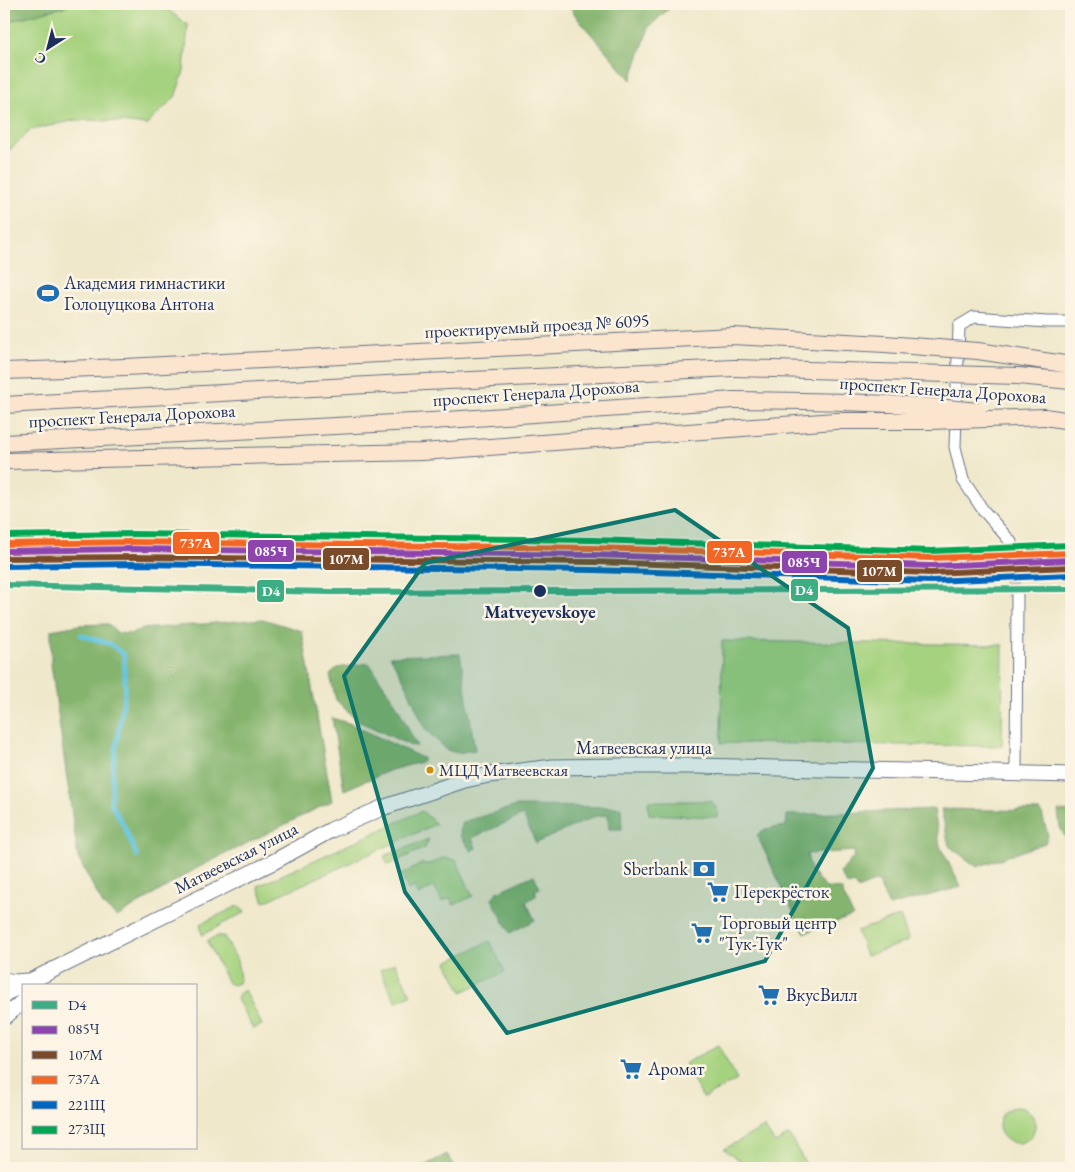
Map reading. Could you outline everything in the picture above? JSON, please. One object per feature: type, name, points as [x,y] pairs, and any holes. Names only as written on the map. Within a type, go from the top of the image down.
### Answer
[{"type":"main road","name":"проектируемый проезд № 6095","points":[[4,371],[125,367],[733,336],[978,351],[1071,365]]},
{"type":"main road","name":"проспект Генерала Дорохова","points":[[4,405],[734,368],[1018,376],[1071,381]]},
{"type":"main road","name":"проспект Генерала Дорохова","points":[[4,443],[432,421],[734,400],[925,405],[1071,421]]},
{"type":"main road","points":[[4,461],[422,452],[835,421],[930,421],[1045,417]]},
{"type":"street","points":[[1011,542],[983,510],[963,480],[955,447],[959,326],[974,316],[1071,322]]},
{"type":"street","points":[[1016,774],[1017,596]]},
{"type":"street","name":"Матвеевская улица","points":[[37,983],[77,959],[275,861],[349,822],[420,794],[465,780],[553,767],[622,766],[1071,775]]},
{"type":"street","points":[[4,980],[37,983]]},
{"type":"street","name":"Матвеевская улица","points":[[4,994],[22,988]]},
{"type":"street","points":[[4,1018],[22,1002]]},
{"type":"highlighted area","points":[[675,510],[848,628],[873,768],[765,961],[507,1033],[405,892],[344,676],[425,563]]},
{"type":"green space","points":[[4,4],[73,4],[13,20],[4,20]]},
{"type":"green space","points":[[73,4],[160,4],[188,25],[184,71],[175,97],[147,125],[76,120],[31,130],[4,155],[4,20],[13,20]]},
{"type":"green space","points":[[568,4],[674,4],[649,27],[631,80],[578,19]]},
{"type":"green space","points":[[263,619],[302,631],[332,801],[197,868],[117,917],[103,905],[78,858],[51,664],[51,630],[79,625],[108,624],[118,633],[130,634],[142,629]]},
{"type":"green space","points":[[722,641],[1003,645],[1002,746],[721,743]]},
{"type":"green space","points":[[460,654],[475,750],[457,753],[447,750],[425,729],[405,682],[390,656]]},
{"type":"green space","points":[[369,663],[396,704],[417,746],[409,745],[356,720],[336,700],[330,675],[337,668]]},
{"type":"green space","points":[[332,718],[351,724],[424,759],[421,762],[391,770],[344,790]]},
{"type":"green space","points":[[648,801],[712,801],[718,812],[717,817],[649,814]]},
{"type":"green space","points":[[517,806],[621,807],[622,829],[609,829],[608,815],[596,816],[536,843],[523,815],[472,838],[476,848],[471,851],[460,835],[461,824]]},
{"type":"green space","points":[[934,809],[940,846],[961,887],[889,906],[877,881],[857,889],[854,884],[848,886],[840,873],[853,858],[855,851],[807,854],[811,871],[826,888],[841,889],[853,916],[805,933],[757,835],[765,829],[786,826],[787,815]]},
{"type":"green space","points":[[941,809],[1041,811],[1048,835],[1045,843],[977,867],[949,846]]},
{"type":"green space","points":[[422,811],[436,824],[264,902],[258,886]]},
{"type":"green space","points":[[1058,811],[1071,812],[1071,849],[1060,827]]},
{"type":"green space","points":[[429,839],[425,848],[388,865],[384,856]]},
{"type":"green space","points":[[442,858],[456,860],[473,896],[454,905],[450,898],[442,902],[434,887],[418,895],[414,887],[408,890],[401,875],[421,864],[430,864]]},
{"type":"green space","points":[[534,875],[540,888],[535,890],[537,895],[526,902],[535,920],[510,933],[492,899],[497,892]]},
{"type":"green space","points":[[238,906],[245,912],[202,935],[200,924]]},
{"type":"green space","points":[[900,916],[909,941],[866,956],[857,931]]},
{"type":"green space","points":[[218,936],[224,936],[237,960],[240,979],[238,983],[233,985],[228,983],[207,941]]},
{"type":"green space","points":[[490,941],[505,972],[462,992],[447,962]]},
{"type":"green space","points":[[395,963],[411,995],[396,1002],[380,970]]},
{"type":"green space","points":[[245,990],[262,1025],[253,1029],[237,999],[239,993]]},
{"type":"green space","points":[[718,1045],[737,1080],[703,1098],[684,1064]]},
{"type":"green space","points":[[1017,1107],[1024,1108],[1030,1112],[1034,1118],[1034,1132],[1030,1138],[1024,1142],[1017,1143],[1010,1142],[1004,1138],[1000,1132],[999,1125],[1000,1118],[1004,1112],[1010,1108]]},
{"type":"green space","points":[[764,1127],[775,1143],[789,1135],[807,1166],[799,1168],[750,1168],[724,1149]]},
{"type":"green space","points":[[447,1154],[455,1168],[420,1168]]},
{"type":"waterway","points":[[81,635],[110,644],[124,655],[125,691],[113,767],[111,804],[124,826],[137,856]]},
{"type":"tunnel","points":[[1011,542],[1017,596]]},
{"type":"transit line","name":"273Щ","points":[[4,536],[133,534],[593,540],[931,551],[1070,545]]},
{"type":"transit line","name":"737А","points":[[4,544],[133,542],[593,548],[931,558],[1071,553]]},
{"type":"transit line","name":"085Ч","points":[[4,551],[133,549],[593,555],[931,566],[1071,560]]},
{"type":"transit line","name":"107М","points":[[4,558],[133,557],[593,562],[931,573],[1071,567]]},
{"type":"transit line","name":"221Щ","points":[[4,566],[133,564],[593,570],[931,581],[1071,575]]},
{"type":"transit line","name":"D4","points":[[4,585],[331,592],[1071,589]]},
{"type":"place","name":"Академия гимнастики Голоцуцкова Антона","points":[[48,293]]},
{"type":"place","name":"Matveyevskoye","points":[[540,591]]},
{"type":"place","name":"МЦД Матвеевская","points":[[430,770]]},
{"type":"place","name":"Sberbank","points":[[704,869]]},
{"type":"place","name":"Перекрёсток","points":[[718,892]]},
{"type":"place","name":"Торговый центр \"Тук-Тук\"","points":[[702,933]]},
{"type":"place","name":"ВкусВилл","points":[[769,995]]},
{"type":"place","name":"Аромат","points":[[631,1069]]}]
